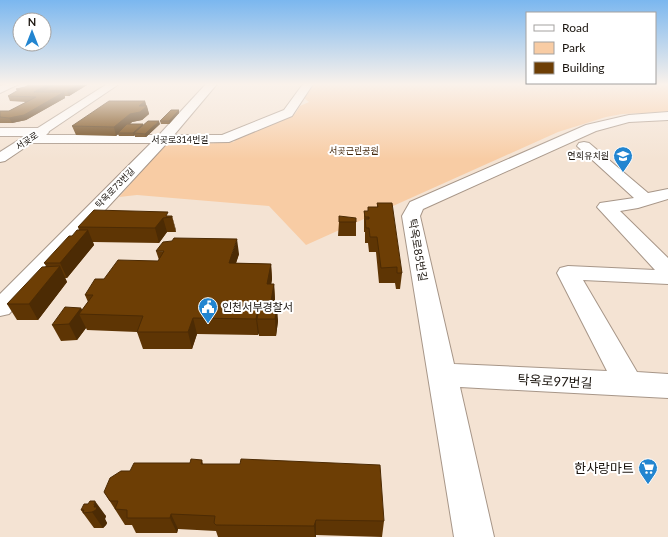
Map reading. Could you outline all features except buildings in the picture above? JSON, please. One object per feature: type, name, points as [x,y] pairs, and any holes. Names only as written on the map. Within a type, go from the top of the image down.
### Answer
[{"type":"street","name":"서곶로","points":[[0,158],[76,109]]},
{"type":"street","name":"탁옥로73번길","points":[[0,308],[162,140],[190,109]]},
{"type":"street","name":"서곶로314번길","points":[[0,132],[36,136],[162,140],[224,139],[288,113],[291,109]]},
{"type":"street","name":"탁옥로85번길","points":[[474,537],[411,216],[416,206],[591,128],[612,121],[640,116],[668,116]]},
{"type":"street","points":[[584,146],[646,200]]},
{"type":"street","points":[[668,194],[659,195],[638,203],[606,207],[668,270]]},
{"type":"street","points":[[628,384],[568,273],[668,277]]},
{"type":"street","name":"탁옥로97번길","points":[[442,376],[668,386]]},
{"type":"green space","name":"서곶근린공원","points":[[298,109],[668,109],[668,112],[622,114],[606,117],[558,132],[306,245],[269,206],[137,195],[119,197],[164,146],[234,142],[236,137],[295,114]]},
{"type":"place","name":"연희유치원","points":[[623,173]]},
{"type":"place","name":"인천서부경찰서","points":[[208,324]]},
{"type":"place","name":"한사랑마트","points":[[648,485]]}]
